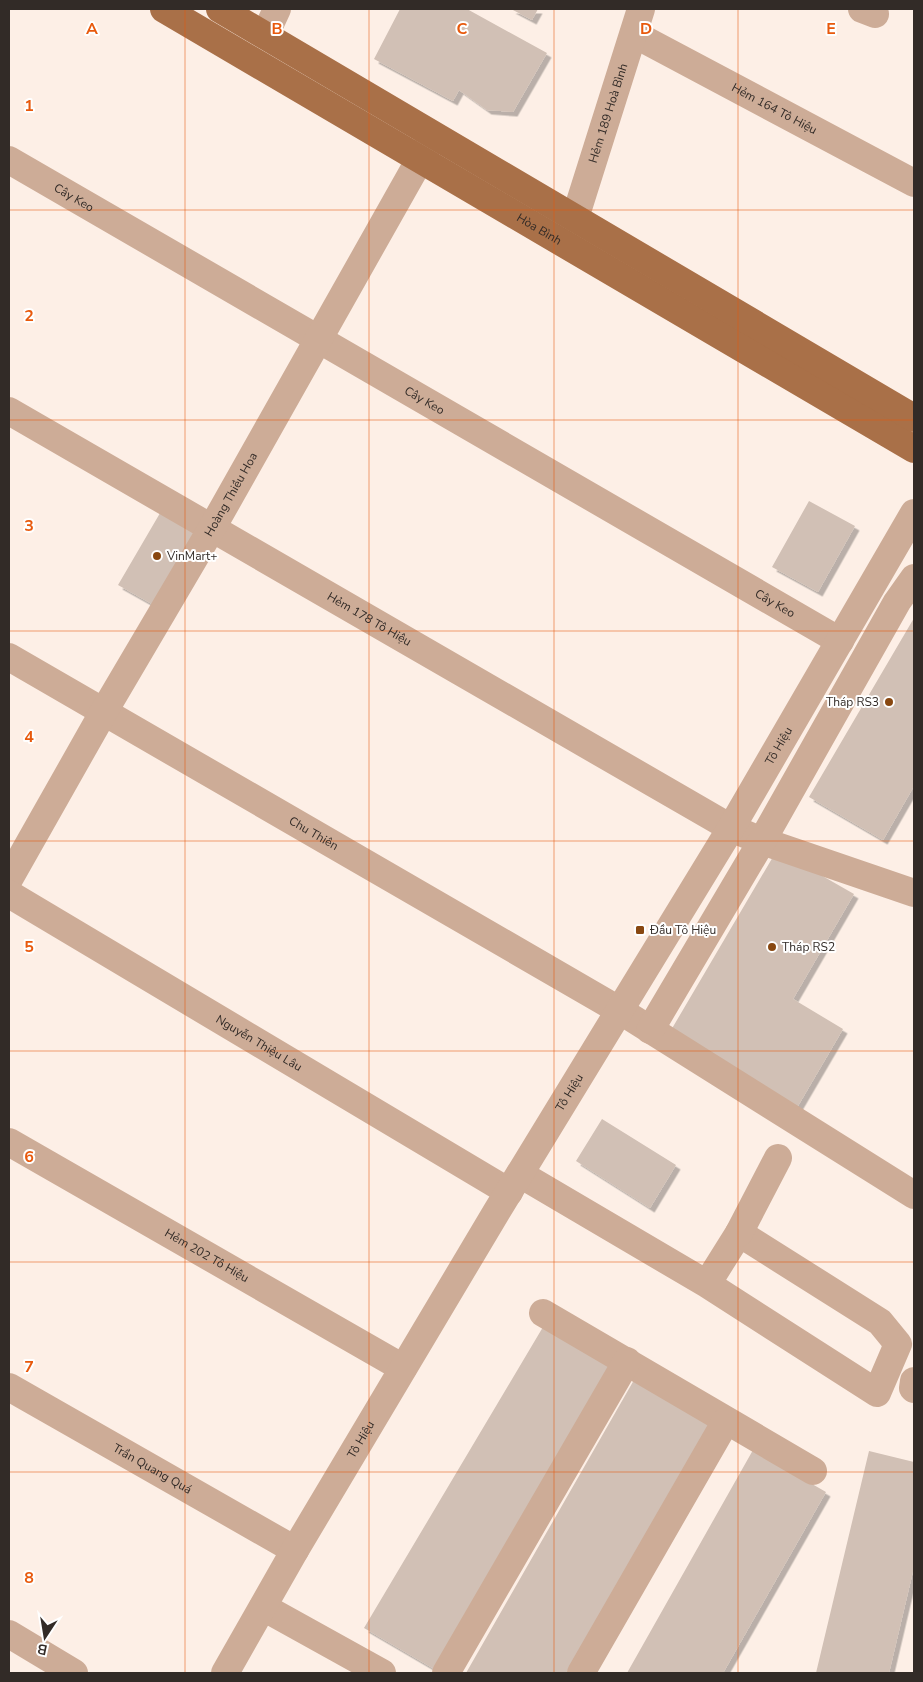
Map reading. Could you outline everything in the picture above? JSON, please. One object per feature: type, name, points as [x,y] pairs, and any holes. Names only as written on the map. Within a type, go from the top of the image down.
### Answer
[{"type":"main road","name":"Hòa Bình","points":[[164,9],[914,449]]},
{"type":"main road","points":[[220,9],[914,418]]},
{"type":"street","points":[[265,35],[277,9]]},
{"type":"street","name":"Hẻm 164 Tô Hiệu","points":[[638,22],[914,183]]},
{"type":"street","name":"Hẻm 189 Hoà Bình","points":[[575,218],[638,22]]},
{"type":"street","name":"Hoàng Thiều Hoa","points":[[9,879],[103,713],[212,528],[317,339],[434,135]]},
{"type":"street","name":"Cây Keo","points":[[9,160],[840,642]]},
{"type":"street","name":"Hẻm 178 Tô Hiệu","points":[[9,411],[731,828],[762,841],[914,893]]},
{"type":"street","name":"Tô Hiệu","points":[[225,1673],[295,1550],[403,1368],[731,828],[914,513]]},
{"type":"street","points":[[650,1030],[762,841],[897,602],[914,578]]},
{"type":"street","name":"Chu Thiên","points":[[9,657],[619,1010],[914,1194]]},
{"type":"street","name":"Nguyễn Thiệu Lâu","points":[[9,894],[514,1183],[707,1284],[877,1393],[898,1344],[880,1322],[739,1233]]},
{"type":"street","name":"Hẻm 202 Tô Hiệu","points":[[9,1142],[403,1368]]},
{"type":"street","points":[[707,1284],[739,1233],[778,1158]]},
{"type":"street","points":[[543,1313],[813,1471]]},
{"type":"street","points":[[446,1673],[627,1361]]},
{"type":"street","points":[[914,1381],[914,1389]]},
{"type":"street","name":"Trần Quang Quá","points":[[9,1387],[295,1550]]},
{"type":"street","points":[[581,1673],[726,1420]]},
{"type":"street","points":[[263,1607],[382,1673]]},
{"type":"street","points":[[9,1634],[74,1673]]},
{"type":"building","points":[[400,9],[467,9],[547,53],[513,112],[487,110],[459,90],[453,101],[374,59]]},
{"type":"building","points":[[511,9],[538,9],[532,20]]},
{"type":"building","points":[[809,501],[855,526],[818,592],[772,567]]},
{"type":"building","name":"VinMart+","points":[[163,508],[197,528],[152,604],[118,585]]},
{"type":"building","name":"Tháp RS3","points":[[914,618],[914,786],[883,840],[809,797]]},
{"type":"building","name":"Tháp RS2","points":[[777,850],[854,894],[793,999],[843,1029],[795,1111],[667,1037]]},
{"type":"building","points":[[602,1119],[676,1165],[650,1208],[576,1161]]},
{"type":"building","points":[[543,1327],[615,1369],[436,1670],[364,1628]]},
{"type":"building","points":[[634,1380],[710,1423],[566,1673],[466,1673]]},
{"type":"building","points":[[753,1450],[826,1492],[723,1673],[627,1673]]},
{"type":"building","points":[[869,1451],[914,1462],[914,1567],[889,1673],[816,1673]]},
{"type":"place","name":"VinMart+","points":[[157,556]]},
{"type":"place","name":"Tháp RS3","points":[[889,702]]},
{"type":"place","name":"Đầu Tô Hiệu","points":[[640,930]]},
{"type":"place","name":"Tháp RS2","points":[[772,947]]}]
